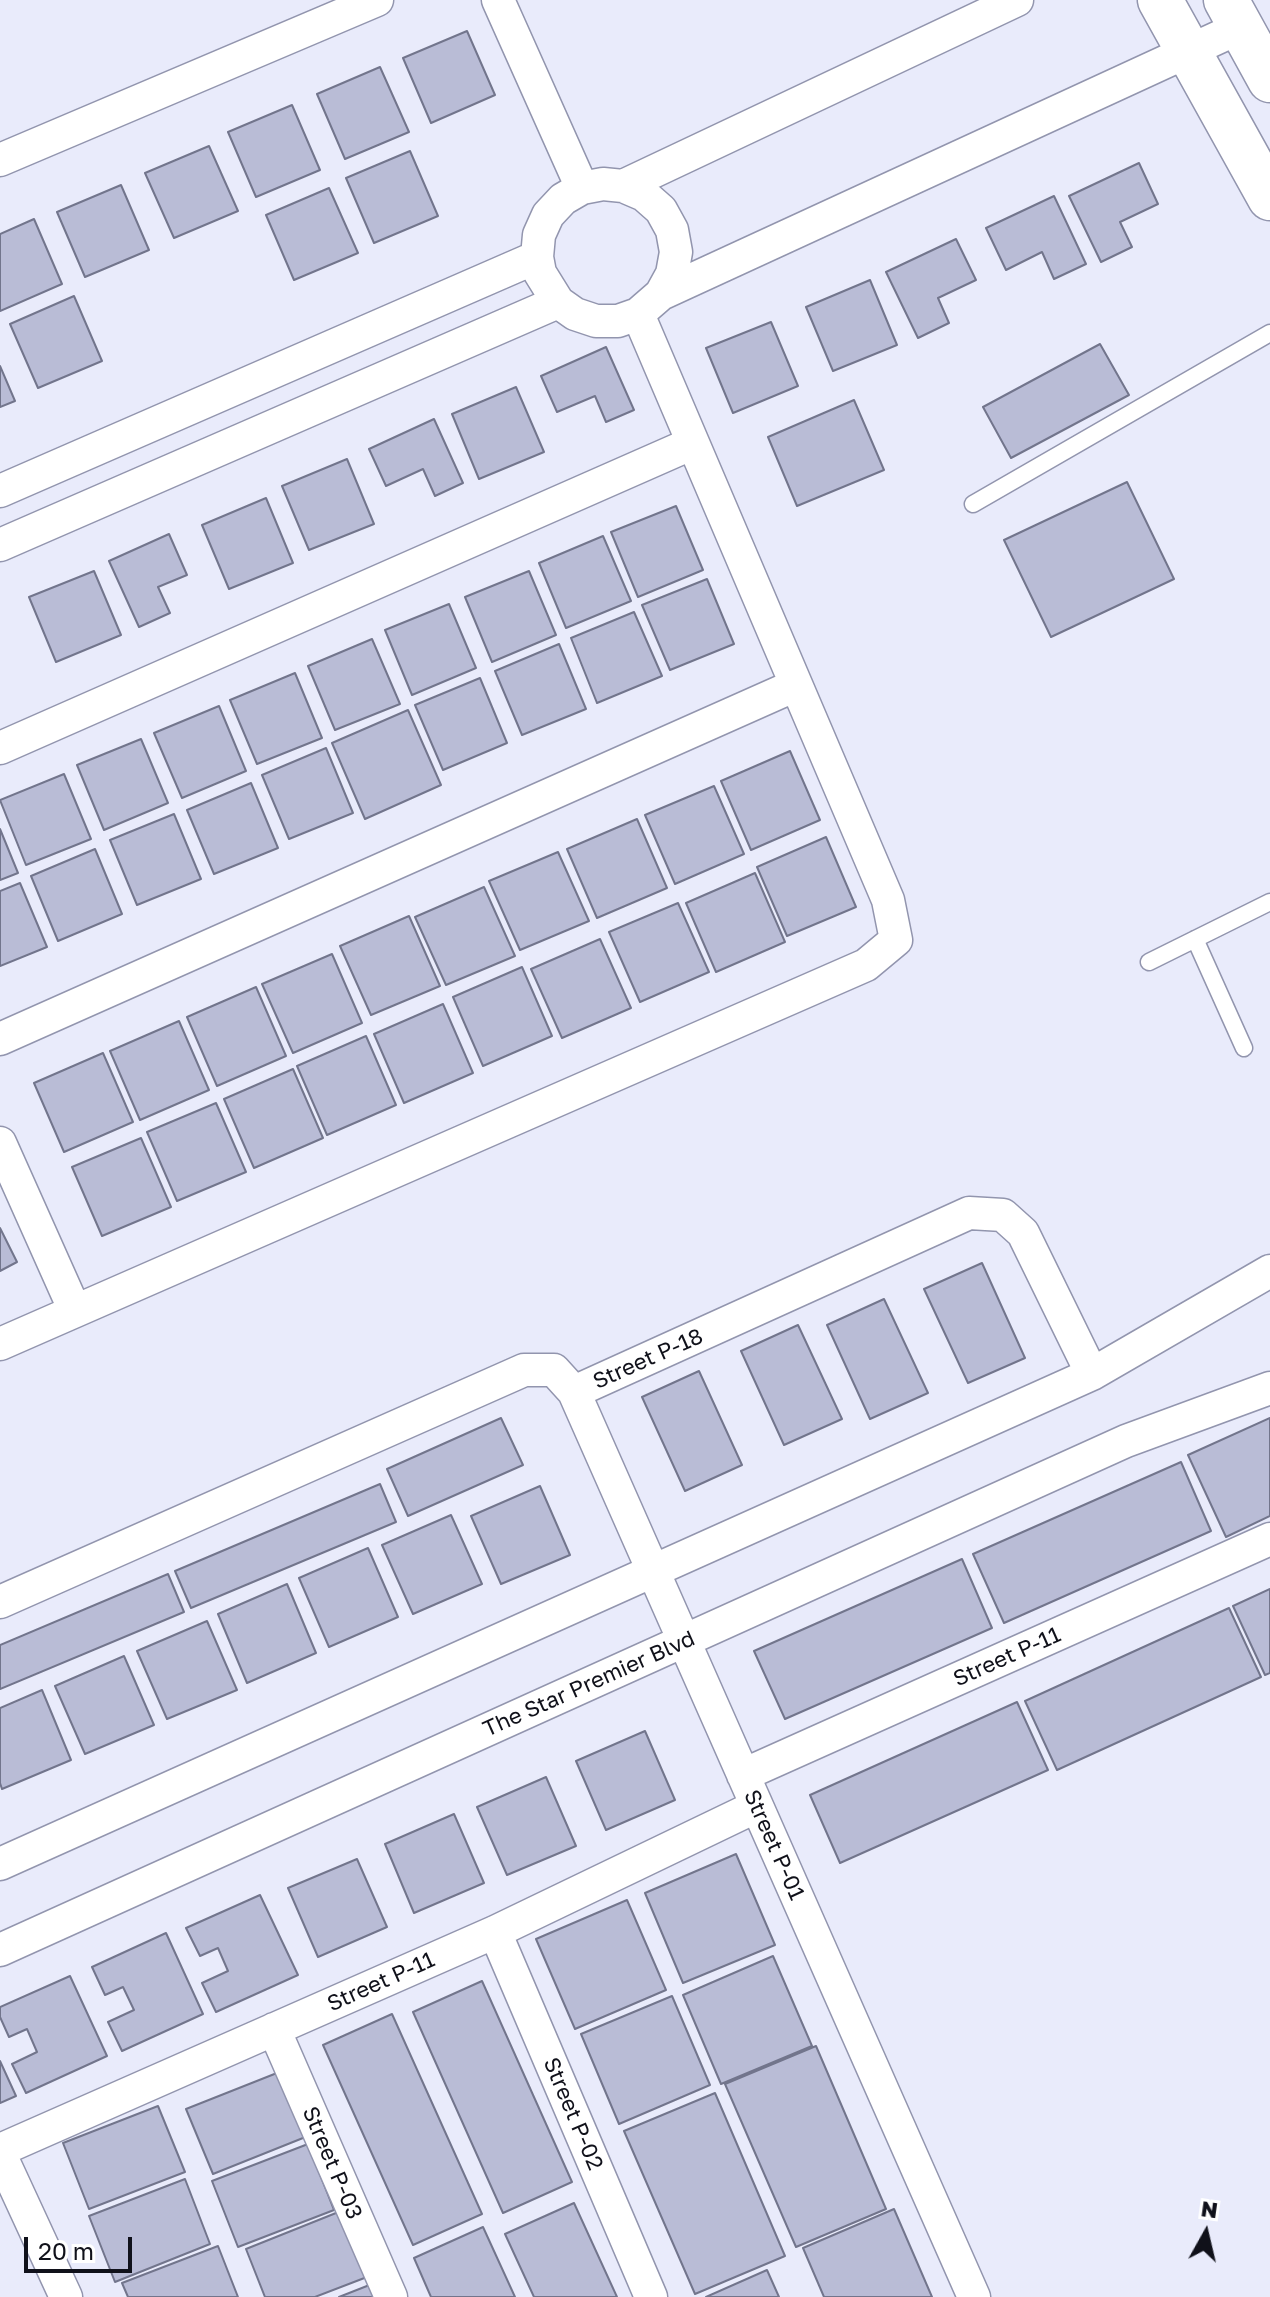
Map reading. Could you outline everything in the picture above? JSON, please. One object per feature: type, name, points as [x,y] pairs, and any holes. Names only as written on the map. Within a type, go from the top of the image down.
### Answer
[{"type":"main road","points":[[1160,0],[1269,193]]},
{"type":"main road","points":[[1233,13],[1268,73]]},
{"type":"street","points":[[0,160],[377,0]]},
{"type":"street","points":[[498,0],[582,188]]},
{"type":"street","points":[[623,186],[1017,0]]},
{"type":"street","points":[[650,304],[672,274],[676,252],[672,230],[661,210],[644,195],[623,186],[603,184],[582,188],[563,199],[548,215],[539,235],[537,257],[540,273],[558,302],[575,314],[596,321],[618,321],[1189,51],[1233,13]]},
{"type":"street","points":[[0,491],[537,257]]},
{"type":"street","points":[[0,545],[558,302]]},
{"type":"street","points":[[0,1344],[866,965],[896,940],[888,900],[693,443],[650,304]]},
{"type":"street","points":[[0,748],[693,443]]},
{"type":"street","points":[[0,1039],[796,685]]},
{"type":"street","points":[[0,1143],[75,1311]]},
{"type":"street","name":"Street P-18","points":[[0,1602],[524,1370],[554,1370],[574,1392],[969,1213],[1003,1215],[1023,1233],[1092,1374]]},
{"type":"street","points":[[0,1864],[1092,1374],[1268,1278]]},
{"type":"street","name":"The Star Premier Blvd","points":[[0,1950],[1126,1441],[1270,1388]]},
{"type":"street","name":"Street P-01","points":[[574,1392],[974,2297]]},
{"type":"street","name":"Street P-11","points":[[743,1775],[1270,1539]]},
{"type":"street","name":"Street P-11","points":[[0,2152],[495,1932],[757,1806]]},
{"type":"street","name":"Street P-02","points":[[495,1932],[651,2297]]},
{"type":"street","name":"Street P-03","points":[[274,2029],[391,2297]]},
{"type":"street","points":[[0,2152],[66,2297]]},
{"type":"lane","points":[[973,504],[1270,333]]},
{"type":"lane","points":[[1149,962],[1270,902]]},
{"type":"lane","points":[[1195,939],[1244,1048]]},
{"type":"building","points":[[467,31],[495,95],[431,123],[403,58]]},
{"type":"building","points":[[380,67],[409,132],[345,159],[317,94]]},
{"type":"building","points":[[292,105],[320,170],[256,197],[228,132]]},
{"type":"building","points":[[209,146],[238,211],[174,238],[145,173]]},
{"type":"building","points":[[410,151],[438,216],[374,243],[346,178]]},
{"type":"building","points":[[1139,163],[1158,204],[1120,222],[1132,247],[1101,262],[1069,196]]},
{"type":"building","points":[[121,185],[149,250],[85,277],[57,212]]},
{"type":"building","points":[[329,188],[358,253],[294,280],[266,215]]},
{"type":"building","points":[[1054,196],[1086,264],[1054,279],[1042,252],[1006,270],[986,228]]},
{"type":"building","points":[[34,219],[62,284],[0,311],[0,234]]},
{"type":"building","points":[[956,239],[976,280],[938,298],[949,323],[918,338],[886,272]]},
{"type":"building","points":[[870,280],[897,345],[833,371],[806,307]]},
{"type":"building","points":[[74,296],[102,361],[38,388],[10,324]]},
{"type":"building","points":[[771,322],[798,386],[733,413],[706,348]]},
{"type":"building","points":[[1100,344],[1129,395],[1011,458],[983,407]]},
{"type":"building","points":[[606,347],[634,410],[606,422],[595,396],[557,412],[541,376]]},
{"type":"building","points":[[0,366],[15,401],[0,407]]},
{"type":"building","points":[[516,387],[544,452],[479,479],[452,414]]},
{"type":"building","points":[[854,400],[884,470],[797,506],[768,437]]},
{"type":"building","points":[[434,419],[463,483],[435,496],[423,469],[386,486],[369,449]]},
{"type":"building","points":[[347,459],[374,524],[309,550],[282,486]]},
{"type":"building","points":[[1127,482],[1174,579],[1051,637],[1004,540]]},
{"type":"building","points":[[266,498],[293,563],[229,589],[202,525]]},
{"type":"building","points":[[676,506],[703,570],[638,597],[611,532]]},
{"type":"building","points":[[169,534],[187,575],[158,587],[170,613],[139,627],[109,561]]},
{"type":"building","points":[[603,536],[631,601],[566,628],[539,563]]},
{"type":"building","points":[[94,571],[121,635],[56,662],[29,597]]},
{"type":"building","points":[[529,571],[556,635],[492,662],[465,597]]},
{"type":"building","points":[[707,579],[734,644],[670,670],[642,605]]},
{"type":"building","points":[[449,604],[476,668],[412,695],[385,630]]},
{"type":"building","points":[[634,612],[662,676],[597,703],[571,638]]},
{"type":"building","points":[[372,639],[400,704],[335,730],[308,666]]},
{"type":"building","points":[[559,644],[586,709],[522,735],[495,671]]},
{"type":"building","points":[[295,673],[322,738],[257,764],[230,700]]},
{"type":"building","points":[[480,678],[507,743],[443,770],[415,705]]},
{"type":"building","points":[[219,706],[246,771],[182,798],[154,733]]},
{"type":"building","points":[[408,710],[441,785],[365,819],[332,743]]},
{"type":"building","points":[[141,739],[168,803],[104,830],[77,765]]},
{"type":"building","points":[[326,748],[353,813],[289,839],[262,775]]},
{"type":"building","points":[[790,751],[820,820],[751,850],[721,781]]},
{"type":"building","points":[[64,774],[91,839],[26,865],[0,800]]},
{"type":"building","points":[[251,783],[278,848],[214,874],[187,810]]},
{"type":"building","points":[[714,786],[744,854],[675,884],[645,815]]},
{"type":"building","points":[[174,814],[201,879],[137,905],[110,840]]},
{"type":"building","points":[[637,819],[667,888],[597,918],[567,849]]},
{"type":"building","points":[[0,829],[18,873],[0,880]]},
{"type":"building","points":[[826,837],[856,907],[787,936],[757,867]]},
{"type":"building","points":[[95,849],[122,914],[58,941],[31,876]]},
{"type":"building","points":[[558,852],[589,921],[520,950],[489,881]]},
{"type":"building","points":[[755,873],[785,942],[716,972],[686,903]]},
{"type":"building","points":[[20,883],[47,947],[0,966],[0,891]]},
{"type":"building","points":[[484,887],[515,956],[446,985],[415,917]]},
{"type":"building","points":[[678,903],[709,972],[640,1002],[609,932]]},
{"type":"building","points":[[409,916],[440,986],[371,1015],[340,946]]},
{"type":"building","points":[[600,939],[631,1008],[562,1038],[531,969]]},
{"type":"building","points":[[332,954],[362,1023],[293,1053],[262,984]]},
{"type":"building","points":[[522,967],[552,1036],[483,1066],[453,997]]},
{"type":"building","points":[[256,987],[286,1056],[217,1086],[187,1017]]},
{"type":"building","points":[[443,1004],[473,1073],[404,1103],[374,1034]]},
{"type":"building","points":[[179,1021],[209,1090],[140,1120],[110,1051]]},
{"type":"building","points":[[366,1036],[396,1105],[327,1135],[297,1066]]},
{"type":"building","points":[[103,1053],[133,1122],[64,1152],[34,1083]]},
{"type":"building","points":[[293,1069],[323,1138],[254,1168],[224,1099]]},
{"type":"building","points":[[216,1103],[246,1172],[177,1201],[147,1132]]},
{"type":"building","points":[[141,1138],[171,1207],[102,1236],[72,1167]]},
{"type":"building","points":[[0,1228],[17,1262],[0,1271]]},
{"type":"building","points":[[982,1263],[1025,1358],[968,1383],[924,1289]]},
{"type":"building","points":[[884,1299],[928,1393],[870,1419],[827,1325]]},
{"type":"building","points":[[798,1325],[842,1419],[784,1445],[741,1351]]},
{"type":"building","points":[[699,1371],[742,1465],[685,1491],[642,1397]]},
{"type":"building","points":[[501,1418],[523,1465],[408,1516],[387,1469]]},
{"type":"building","points":[[1270,1418],[1270,1516],[1226,1537],[1188,1455]]},
{"type":"building","points":[[1181,1462],[1211,1531],[1004,1623],[973,1554]]},
{"type":"building","points":[[380,1484],[396,1522],[191,1608],[175,1571]]},
{"type":"building","points":[[540,1486],[570,1555],[501,1584],[471,1516]]},
{"type":"building","points":[[451,1515],[482,1584],[413,1614],[382,1545]]},
{"type":"building","points":[[368,1548],[398,1617],[329,1647],[299,1578]]},
{"type":"building","points":[[962,1559],[992,1628],[785,1719],[754,1651]]},
{"type":"building","points":[[168,1574],[184,1612],[0,1689],[0,1645]]},
{"type":"building","points":[[287,1584],[316,1653],[247,1683],[218,1614]]},
{"type":"building","points":[[1270,1589],[1270,1673],[1265,1675],[1233,1606]]},
{"type":"building","points":[[1229,1608],[1261,1677],[1057,1770],[1025,1701]]},
{"type":"building","points":[[207,1621],[237,1690],[167,1719],[137,1651]]},
{"type":"building","points":[[124,1656],[154,1725],[85,1754],[55,1686]]},
{"type":"building","points":[[42,1690],[71,1760],[2,1789],[0,1708]]},
{"type":"building","points":[[1017,1702],[1048,1770],[840,1863],[810,1795]]},
{"type":"building","points":[[645,1731],[675,1800],[606,1830],[576,1761]]},
{"type":"building","points":[[546,1777],[576,1846],[507,1875],[477,1807]]},
{"type":"building","points":[[454,1814],[484,1883],[414,1913],[385,1844]]},
{"type":"building","points":[[736,1854],[775,1945],[683,1983],[645,1893]]},
{"type":"building","points":[[357,1859],[387,1927],[318,1957],[288,1888]]},
{"type":"building","points":[[260,1895],[298,1975],[216,2012],[202,1983],[228,1971],[218,1948],[200,1956],[186,1928]]},
{"type":"building","points":[[627,1900],[666,1990],[575,2029],[536,1939]]},
{"type":"building","points":[[166,1933],[203,2014],[122,2051],[108,2022],[134,2010],[123,1987],[105,1995],[92,1967]]},
{"type":"building","points":[[773,1956],[812,2046],[721,2084],[683,1995]]},
{"type":"building","points":[[70,1976],[107,2056],[26,2093],[12,2064],[37,2052],[27,2029],[9,2037],[0,2017],[0,2007]]},
{"type":"building","points":[[482,1981],[572,2182],[503,2213],[413,2012]]},
{"type":"building","points":[[672,1996],[710,2085],[619,2124],[581,2034]]},
{"type":"building","points":[[392,2014],[482,2214],[413,2245],[323,2045]]},
{"type":"building","points":[[816,2046],[886,2209],[796,2247],[725,2084]]},
{"type":"building","points":[[0,2061],[16,2096],[0,2103]]},
{"type":"building","points":[[282,2071],[308,2136],[213,2174],[186,2109]]},
{"type":"building","points":[[715,2093],[785,2256],[695,2294],[624,2131]]},
{"type":"building","points":[[158,2106],[185,2172],[89,2209],[63,2143]]},
{"type":"building","points":[[308,2144],[334,2210],[238,2247],[212,2181]]},
{"type":"building","points":[[185,2179],[210,2244],[115,2282],[89,2216]]},
{"type":"building","points":[[574,2203],[617,2297],[534,2297],[505,2234]]},
{"type":"building","points":[[894,2209],[932,2297],[824,2297],[803,2248]]},
{"type":"building","points":[[341,2211],[367,2277],[315,2297],[265,2297],[246,2249]]},
{"type":"building","points":[[483,2227],[515,2297],[431,2297],[414,2258]]},
{"type":"building","points":[[218,2246],[238,2297],[128,2297],[122,2283]]},
{"type":"building","points":[[767,2270],[779,2297],[706,2297]]},
{"type":"building","points":[[372,2284],[377,2297],[339,2297]]}]
